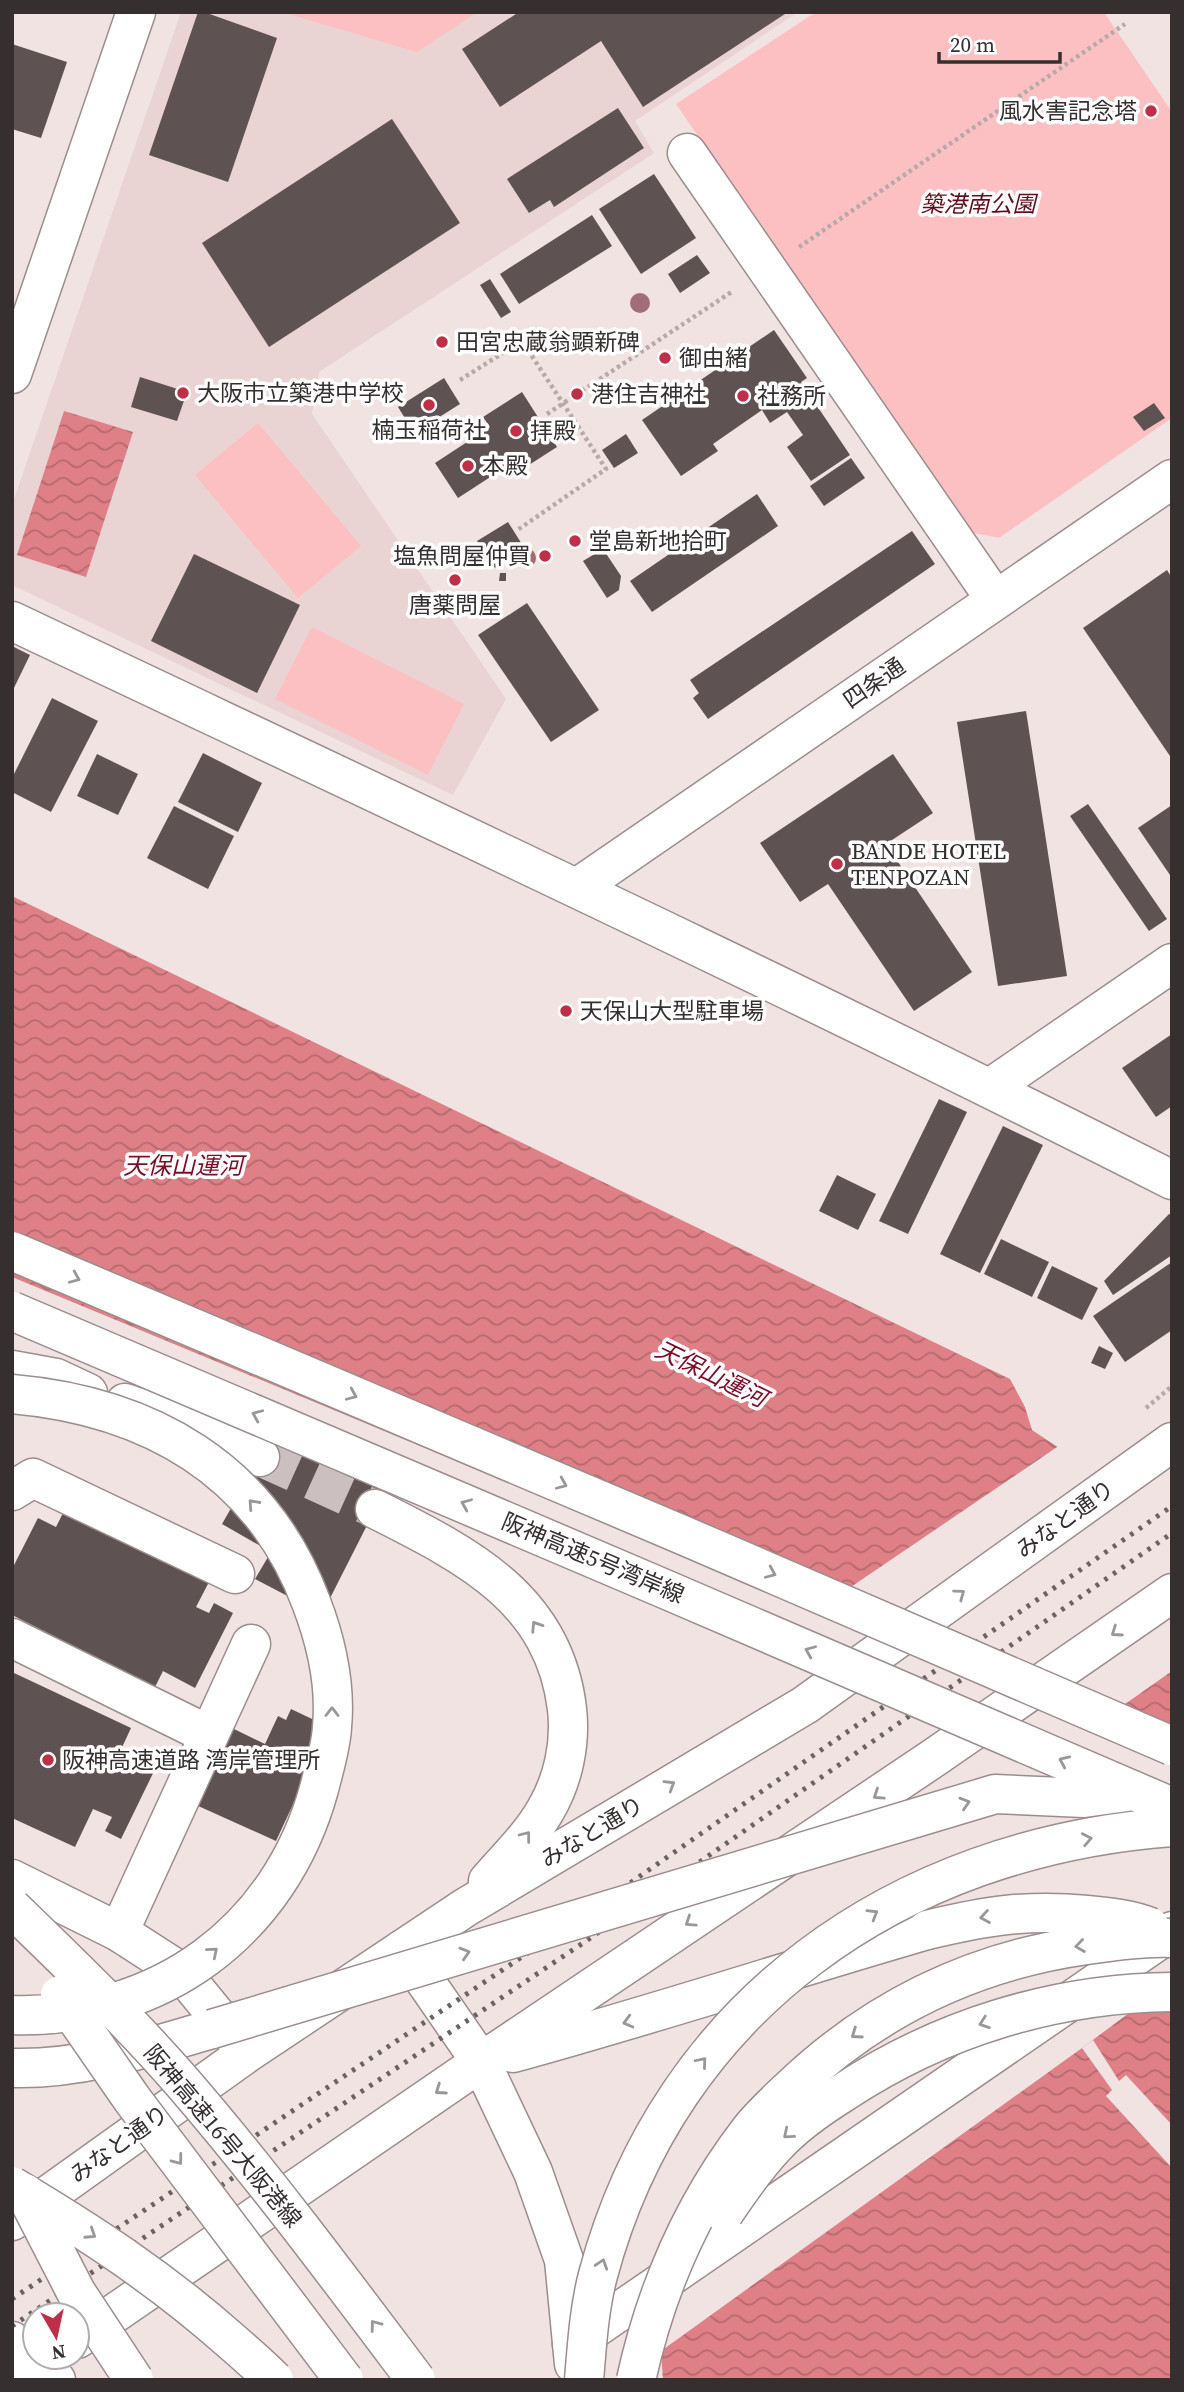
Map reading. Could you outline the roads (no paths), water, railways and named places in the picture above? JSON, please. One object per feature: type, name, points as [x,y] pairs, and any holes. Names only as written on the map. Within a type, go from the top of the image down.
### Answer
[{"type":"main road","points":[[12,374],[136,12]]},
{"type":"main road","points":[[687,153],[995,599]]},
{"type":"main road","name":"四条通","points":[[577,888],[1172,479]]},
{"type":"main road","points":[[12,621],[577,888],[990,1088],[1172,1180]]},
{"type":"main road","points":[[990,1088],[1172,963]]},
{"type":"main road","points":[[12,1251],[660,1525],[1172,1746]]},
{"type":"main road","name":"阪神高速5号湾岸線","points":[[12,1311],[685,1597],[1172,1808]]},
{"type":"main road","points":[[12,1370],[56,1378],[88,1393],[181,1422],[251,1453]]},
{"type":"main road","points":[[12,1394],[41,1391],[88,1393]]},
{"type":"main road","points":[[12,1394],[71,1402],[122,1415],[209,1461],[267,1519],[286,1548],[309,1596],[320,1627],[332,1691],[332,1727],[318,1794],[300,1844],[264,1903],[236,1932],[205,1959],[170,1981],[134,1996],[96,2008],[64,2013],[12,2015]]},
{"type":"main road","name":"みなと通り","points":[[12,2221],[247,2053],[466,1907],[805,1705],[1165,1447]]},
{"type":"main road","points":[[12,1491],[33,1478],[235,1574]]},
{"type":"main road","points":[[375,1508],[452,1548],[494,1579],[522,1605],[550,1649],[566,1697],[566,1755],[559,1783],[545,1811],[527,1836],[466,1907]]},
{"type":"main road","points":[[91,2329],[481,2062],[935,1757],[1172,1592]]},
{"type":"main road","points":[[12,1639],[209,1735]]},
{"type":"main road","points":[[119,1933],[250,1644]]},
{"type":"main road","points":[[12,2068],[59,2066],[146,2049],[995,1794],[1084,1798],[1172,1787]]},
{"type":"main road","points":[[584,2380],[588,2331],[598,2276],[615,2221],[637,2167],[661,2121],[694,2073],[730,2029],[777,1983],[832,1939],[891,1903],[949,1877],[1017,1854],[1086,1838],[1172,1827]]},
{"type":"main road","points":[[12,1880],[119,1933],[181,1972],[247,2053]]},
{"type":"main road","name":"阪神高速16号大阪港線","points":[[12,1908],[76,1969],[182,2082],[314,2245],[416,2380]]},
{"type":"main road","points":[[481,2062],[640,2019],[748,1982],[927,1930],[976,1919],[1019,1912],[1104,1916],[1144,1924],[1172,1935]]},
{"type":"main road","name":"阪神高速16号大阪港線","points":[[12,1923],[132,2099],[344,2380]]},
{"type":"main road","points":[[403,1949],[481,2062],[533,2172],[564,2260],[574,2362],[1172,1935]]},
{"type":"main road","points":[[636,2380],[661,2288],[702,2201],[751,2129],[824,2059],[875,2021],[914,1998],[971,1973],[1052,1950],[1172,1935]]},
{"type":"main road","points":[[656,2380],[664,2331],[684,2283],[709,2236],[741,2188],[777,2144],[818,2109],[865,2078],[920,2048],[981,2024],[1025,2011],[1106,1996],[1172,1992]]},
{"type":"main road","points":[[12,2166],[76,2292],[134,2380]]},
{"type":"main road","points":[[12,2186],[70,2220],[155,2277],[274,2380]]},
{"type":"water","points":[[64,411],[133,432],[86,577],[17,555]]},
{"type":"water","name":"天保山運河","points":[[12,896],[1010,1379],[1025,1407],[1032,1430],[1106,1479],[1172,1514],[1172,1746],[817,1610],[12,1277]]},
{"type":"water","points":[[1172,1981],[1172,2380],[663,2380],[661,2351]]},
{"type":"tunnel","points":[[260,1457],[375,1509]]},
{"type":"railway","points":[[12,2299],[574,1922],[1172,1506]]},
{"type":"railway","points":[[12,2326],[586,1941],[1172,1533]]},
{"type":"place","name":"風水害記念塔","points":[[1151,111]]},
{"type":"place","name":"田宮忠蔵翁顕新碑","points":[[442,342]]},
{"type":"place","name":"御由緒","points":[[665,358]]},
{"type":"place","name":"大阪市立築港中学校","points":[[183,393]]},
{"type":"place","name":"港住吉神社","points":[[577,394]]},
{"type":"place","name":"社務所","points":[[743,396]]},
{"type":"place","name":"楠玉稲荷社","points":[[429,405]]},
{"type":"place","name":"拝殿","points":[[516,431]]},
{"type":"place","name":"本殿","points":[[468,466]]},
{"type":"place","name":"堂島新地拾町","points":[[575,541]]},
{"type":"place","name":"塩魚問屋仲買","points":[[545,556]]},
{"type":"place","name":"唐薬問屋","points":[[455,580]]},
{"type":"place","name":"BANDE HOTEL TENPOZAN","points":[[837,864]]},
{"type":"place","name":"天保山大型駐車場","points":[[566,1011]]},
{"type":"place","name":"阪神高速道路 湾岸管理所","points":[[48,1760]]},
{"type":"park label","name":"築港南公園","points":[[978,204]]}]
